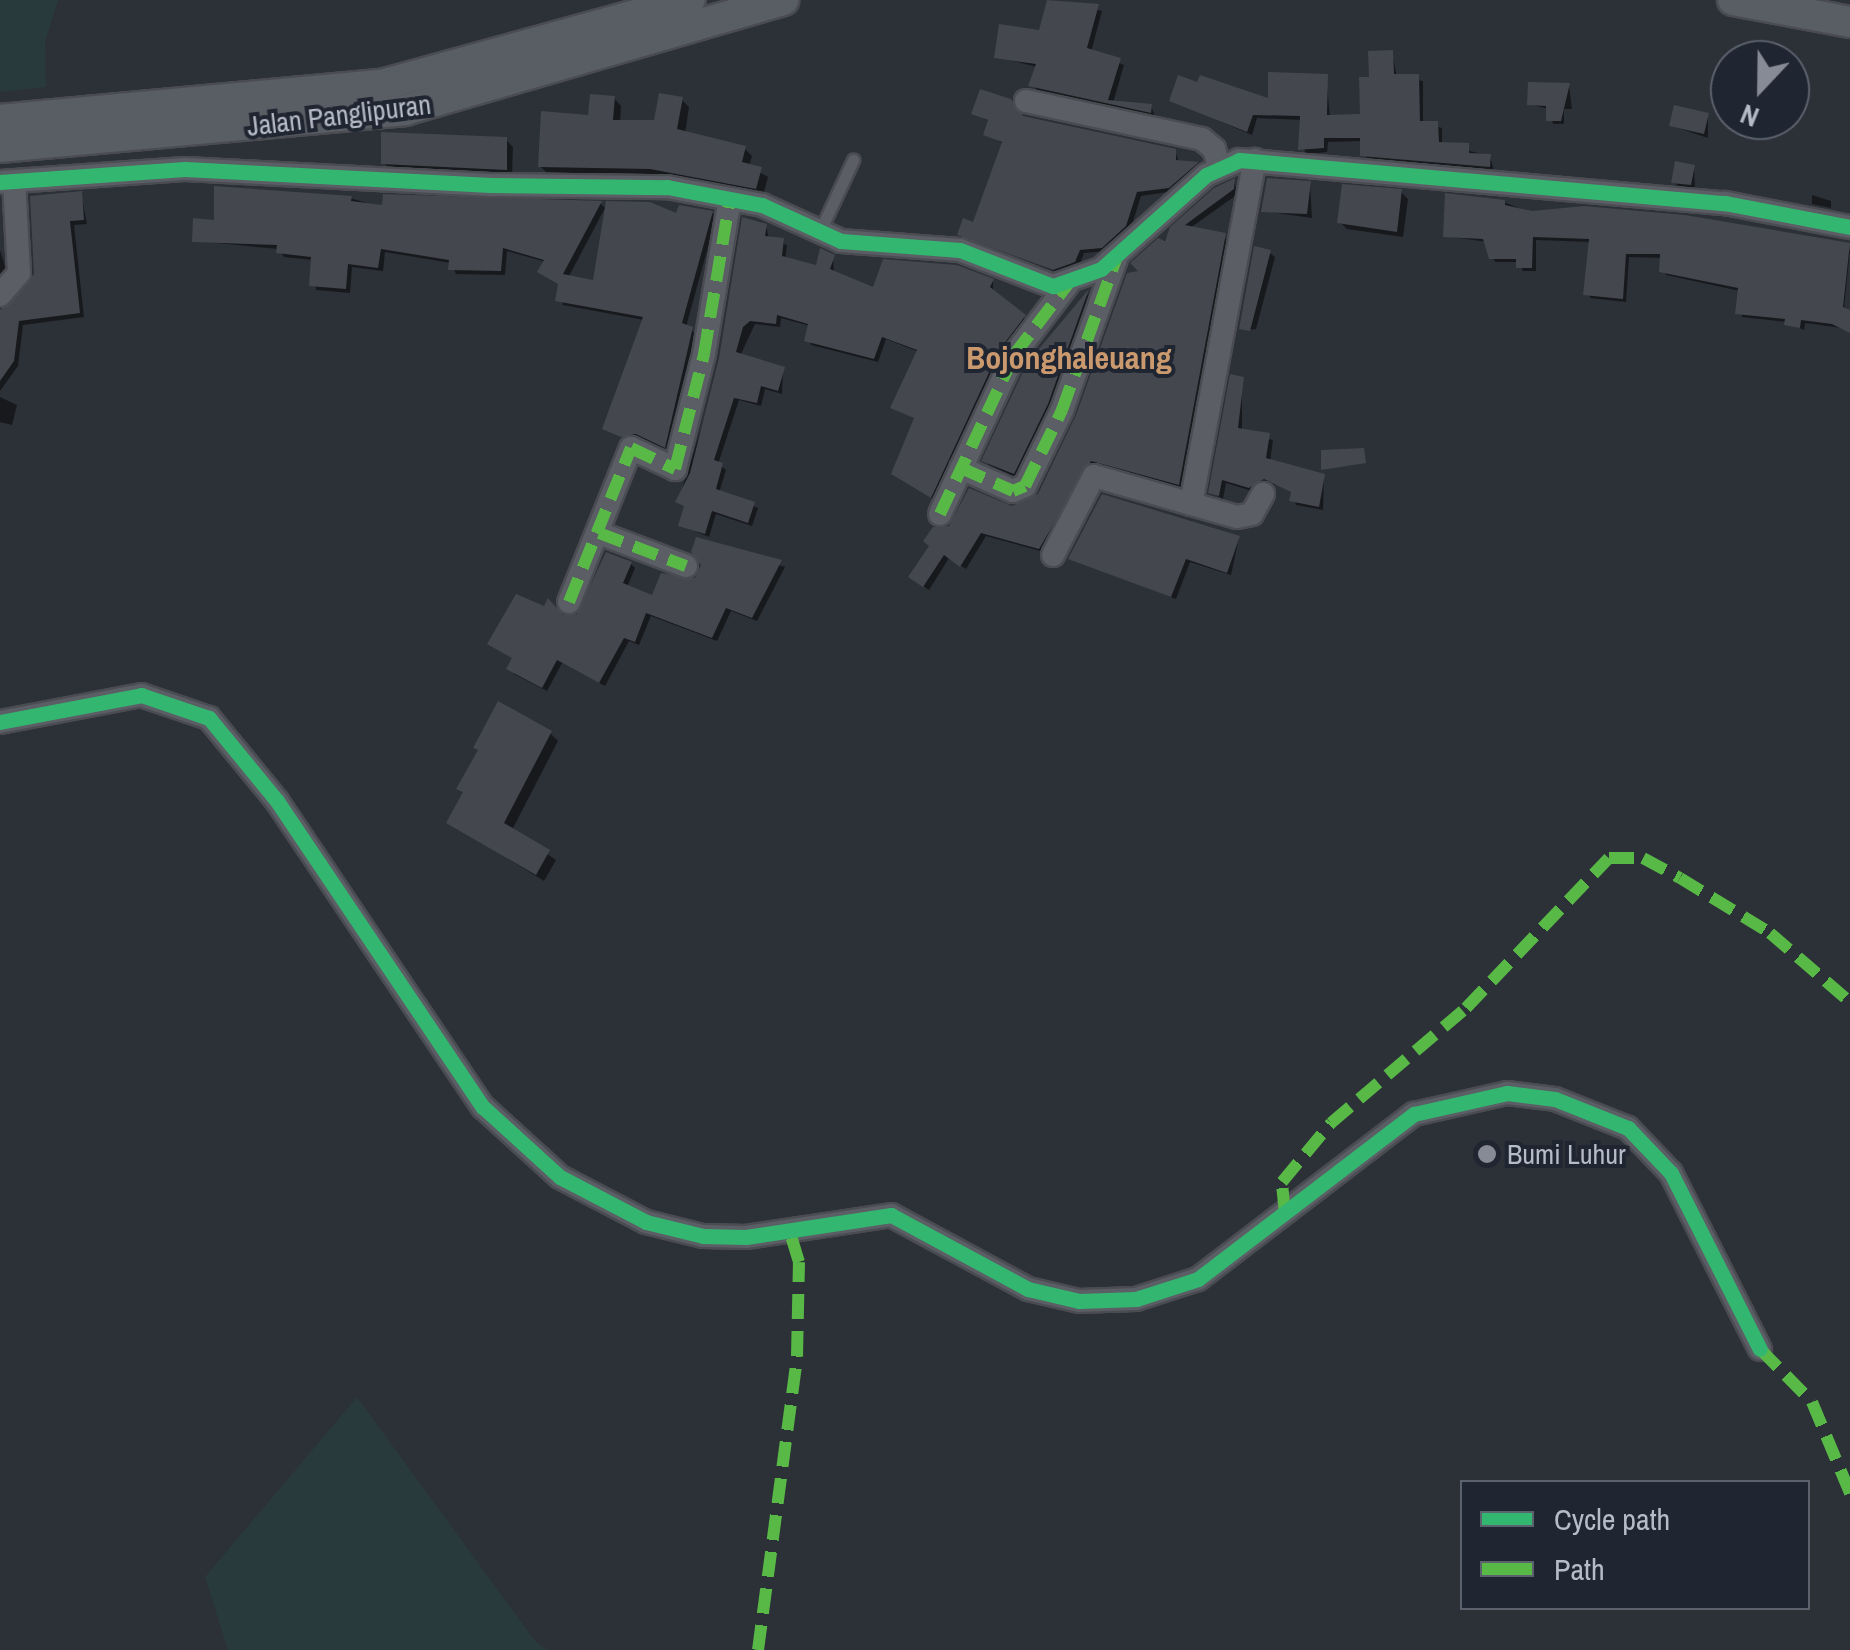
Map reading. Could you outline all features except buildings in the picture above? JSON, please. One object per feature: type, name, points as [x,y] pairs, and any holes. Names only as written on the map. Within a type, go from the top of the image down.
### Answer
[{"type":"main road","name":"Jalan Panglipuran","points":[[0,120],[384,84],[690,0]]},
{"type":"main road","name":"Jalan Panglipuran","points":[[0,147],[405,110],[783,0]]},
{"type":"main road","points":[[1733,0],[1850,22]]},
{"type":"street","points":[[1026,101],[1202,138],[1219,166]]},
{"type":"street","points":[[1191,504],[1255,160]]},
{"type":"street","points":[[940,514],[1014,355],[1068,284],[1116,259],[1219,166],[1255,160],[1726,203],[1850,226]]},
{"type":"street","points":[[0,295],[19,273],[7,182],[185,169],[491,186],[619,183],[762,204],[819,233],[864,244],[960,250],[1036,282],[1068,284]]},
{"type":"street","points":[[569,602],[631,448],[675,469],[704,354],[730,199]]},
{"type":"street","points":[[962,468],[1013,492],[1025,486],[1062,410],[1116,259]]},
{"type":"street","points":[[1052,555],[1094,476],[1246,518],[1263,494]]},
{"type":"street","points":[[598,533],[686,566]]},
{"type":"street","points":[[0,722],[141,695],[209,718],[276,800],[391,979],[483,1107],[560,1176],[646,1222],[703,1236],[746,1237],[891,1215],[1028,1289],[1079,1301],[1136,1299],[1198,1279],[1414,1114],[1507,1093],[1555,1099],[1628,1128],[1672,1173],[1760,1349]]},
{"type":"lane","points":[[819,233],[852,160]]},
{"type":"shaded area","points":[[0,0],[58,0],[45,42],[46,87],[0,92]]},
{"type":"shaded area","points":[[357,1397],[535,1641],[547,1650],[228,1650],[205,1577]]},
{"type":"marked path","points":[[569,602],[631,448],[675,469],[704,354],[730,199]]},
{"type":"marked path","points":[[961,468],[1013,491],[1025,486],[1062,410],[1116,259]]},
{"type":"marked path","points":[[940,514],[1014,355],[1068,284]]},
{"type":"marked path","points":[[599,533],[686,566]]},
{"type":"marked path","points":[[1285,1213],[1282,1182],[1331,1123],[1466,1008],[1609,858],[1643,858],[1680,878],[1770,933],[1850,1002]]},
{"type":"marked path","points":[[758,1650],[797,1356],[799,1262],[789,1230]]},
{"type":"marked path","points":[[1760,1349],[1812,1402],[1850,1493]]},
{"type":"cycle path","points":[[0,182],[185,169],[491,185],[667,187],[762,205],[841,241],[960,250],[1053,286],[1101,269],[1206,175],[1239,160],[1725,203],[1850,227]]},
{"type":"cycle path","points":[[0,722],[141,695],[209,718],[277,801],[483,1107],[560,1177],[646,1222],[703,1236],[746,1237],[891,1215],[1028,1289],[1079,1301],[1136,1299],[1198,1279],[1414,1114],[1507,1093],[1555,1099],[1628,1128],[1671,1173],[1760,1349]]},
{"type":"place","name":"Bumi Luhur","points":[[1487,1154]]},
{"type":"district","name":"Bojonghaleuang","points":[[1069,358]]}]
